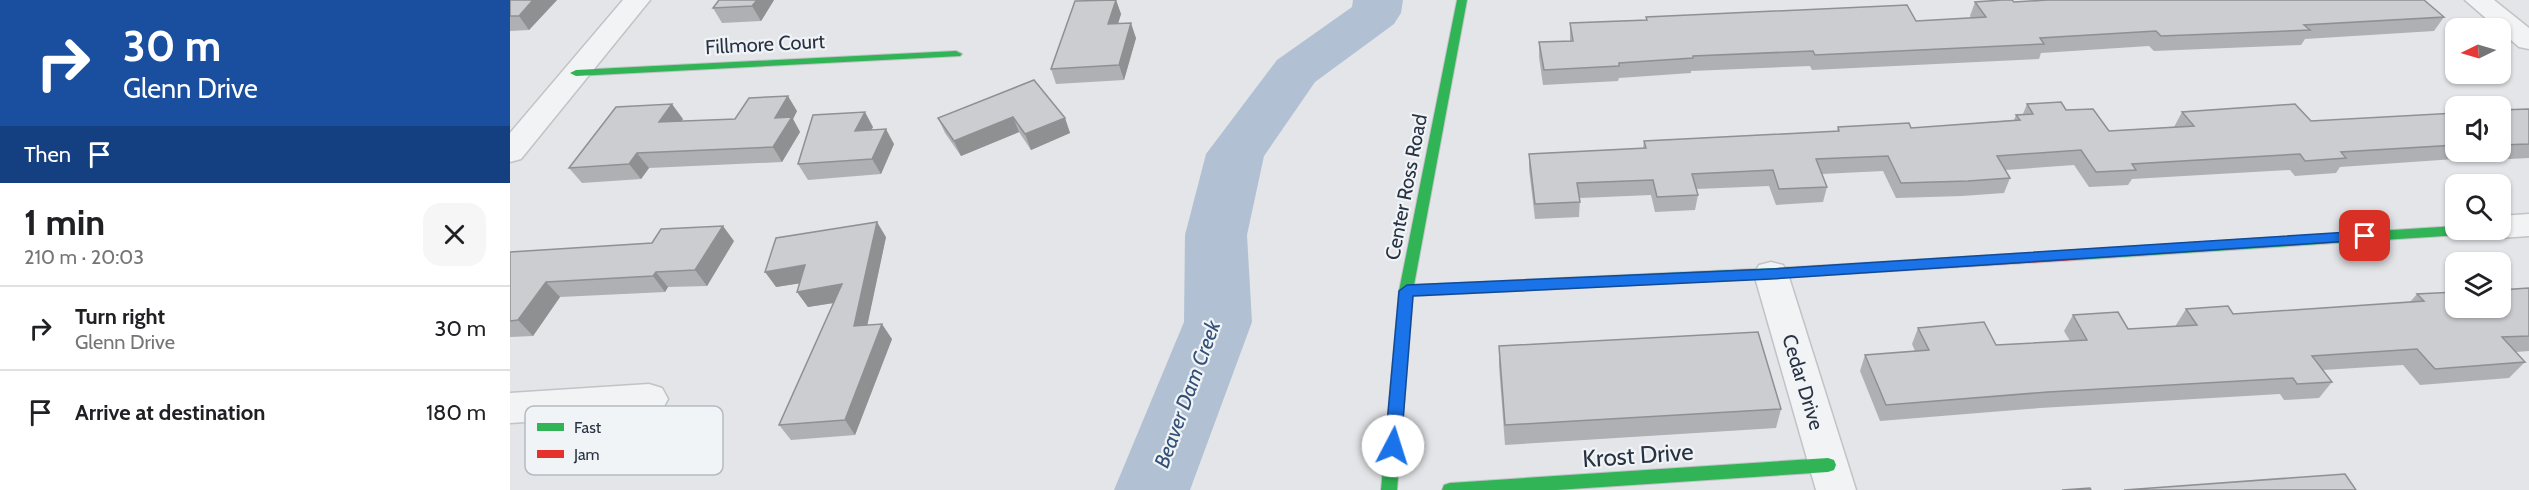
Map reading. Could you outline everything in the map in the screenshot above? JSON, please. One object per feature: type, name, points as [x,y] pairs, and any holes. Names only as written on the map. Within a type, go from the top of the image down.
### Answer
[{"type":"street","points":[[510,152],[637,0]]},
{"type":"street","name":"Center Ross Road","points":[[1389,490],[1407,291],[1462,0]]},
{"type":"street","points":[[2478,0],[2529,41]]},
{"type":"street","name":"Fillmore Court","points":[[576,73],[956,54]]},
{"type":"street","points":[[2511,226],[2529,225]]},
{"type":"street","points":[[1407,291],[1771,274],[2445,231]]},
{"type":"street","name":"Cedar Drive","points":[[1771,274],[1832,478]]},
{"type":"street","points":[[541,406],[649,399]]},
{"type":"street","points":[[510,408],[525,407]]},
{"type":"street","name":"Krost Drive","points":[[1450,490],[1832,478]]},
{"type":"building","points":[[510,0],[533,0],[519,16],[510,16]]},
{"type":"building","points":[[719,0],[757,0],[752,6],[713,8]]},
{"type":"building","points":[[1116,0],[1108,24],[1131,23],[1119,65],[1051,69],[1075,1]]},
{"type":"building","points":[[2002,0],[2014,2],[2048,0],[2424,0],[2444,17],[2304,25],[2310,30],[2161,36],[2156,31],[2040,38],[2044,44],[1815,55],[1813,51],[1693,56],[1693,58],[1619,63],[1619,66],[1544,70],[1539,42],[1573,41],[1570,23],[1647,20],[1646,17],[1907,5],[1916,21],[1986,17],[1975,2]]},
{"type":"building","points":[[1034,80],[1065,118],[1025,134],[1013,117],[954,141],[938,118]]},
{"type":"building","points":[[788,96],[775,118],[792,117],[773,147],[637,153],[629,164],[569,168],[616,107],[672,104],[659,122],[735,119],[749,98]]},
{"type":"building","points":[[2061,102],[2066,110],[2093,109],[2109,131],[2194,126],[2182,112],[2295,104],[2311,121],[2445,114],[2445,146],[2341,152],[2346,158],[2305,161],[2300,154],[2132,164],[2136,170],[2096,172],[2081,150],[1997,156],[2010,178],[1901,183],[1888,156],[1816,159],[1827,187],[1779,189],[1773,170],[1692,174],[1698,195],[1657,197],[1653,180],[1577,183],[1580,202],[1535,204],[1529,154],[1646,148],[1644,141],[1839,131],[1838,127],[1909,123],[1911,128],[2020,120],[2016,115],[2033,114],[2027,104]]},
{"type":"building","points":[[2529,109],[2529,144],[2511,145],[2511,110]]},
{"type":"building","points":[[865,112],[855,131],[886,129],[872,159],[798,164],[813,115]]},
{"type":"building","points":[[877,222],[854,326],[882,324],[845,420],[779,425],[842,284],[797,292],[805,265],[765,272],[776,238]]},
{"type":"building","points":[[723,226],[695,270],[656,272],[653,276],[546,282],[518,320],[510,321],[510,252],[652,243],[661,229]]},
{"type":"building","points":[[2529,288],[2529,336],[2502,337],[2525,362],[2435,369],[2417,349],[2312,356],[2332,382],[2297,384],[2293,378],[2048,392],[1886,405],[1865,355],[1929,350],[1918,328],[1984,322],[1996,345],[2087,340],[2073,315],[2118,312],[2128,329],[2197,325],[2186,309],[2228,306],[2233,314],[2424,301],[2417,294],[2445,293],[2445,318],[2511,318],[2511,289]]},
{"type":"building","points":[[1758,332],[1781,409],[1505,425],[1499,346]]},
{"type":"building","points":[[2345,474],[2356,490],[2124,490]]},
{"type":"building","points":[[2090,488],[2091,490],[2062,490]]},
{"type":"waterway","name":"Beaver Dam Creek","points":[[1152,490],[1218,322],[1216,235],[1235,154],[1296,71],[1376,13],[1378,0]]},
{"type":"traffic: fast","points":[[1389,490],[1406,291],[1462,0]]},
{"type":"traffic: fast","points":[[576,73],[956,54]]},
{"type":"traffic: fast","points":[[2076,255],[2445,231]]},
{"type":"traffic: fast","points":[[1406,291],[1796,272]]},
{"type":"traffic: fast","points":[[1450,490],[1828,465]]},
{"type":"traffic: jam","points":[[1796,272],[2076,255]]},
{"type":"route","points":[[1393,446],[1407,291],[1771,274],[2365,236]]}]
